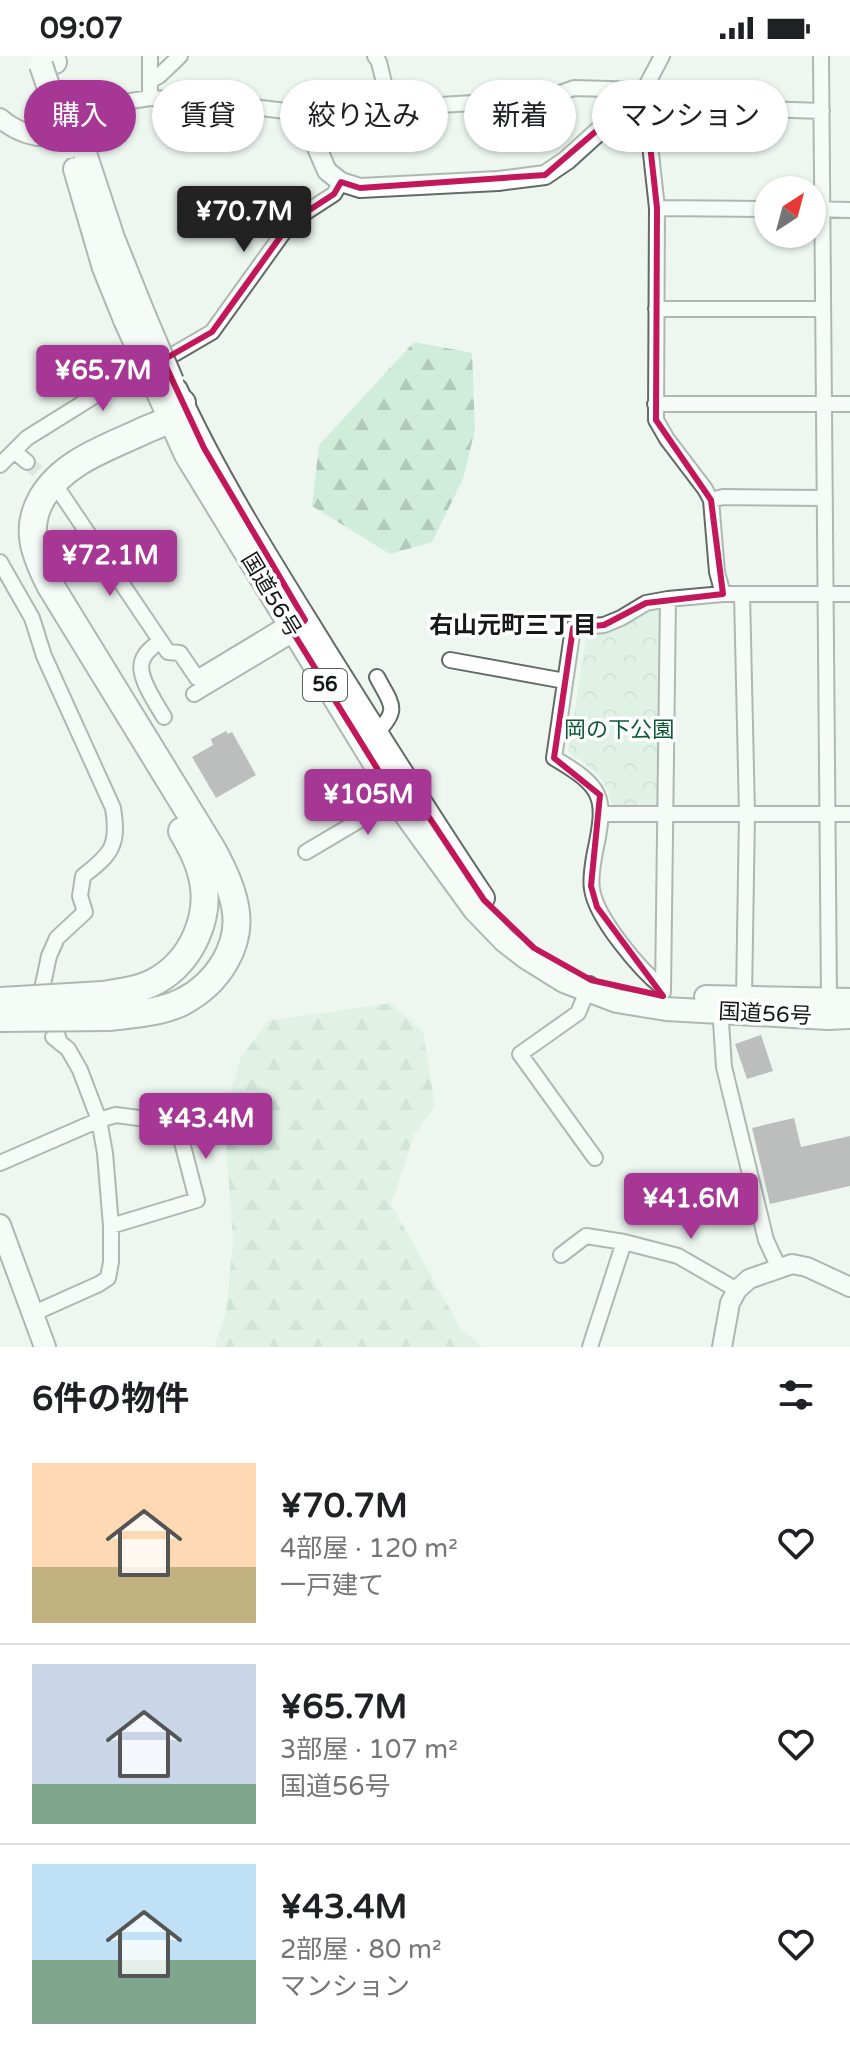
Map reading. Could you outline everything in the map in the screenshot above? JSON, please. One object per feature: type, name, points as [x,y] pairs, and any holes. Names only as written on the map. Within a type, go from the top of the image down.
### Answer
[{"type":"highway","name":"国道56号","points":[[47,60],[55,80]]},
{"type":"highway","name":"国道56号","points":[[82,152],[113,238],[134,317],[169,399],[204,448],[296,626],[404,794],[456,886],[475,910],[505,941],[564,981],[620,990],[663,992],[828,1018],[850,1017]]},
{"type":"highway","points":[[0,1001],[106,1006],[143,1013],[180,1003],[208,984],[221,969],[231,949],[236,910],[226,875],[50,585],[37,558],[32,533],[39,504],[56,479],[169,399]]},
{"type":"highway","points":[[0,1018],[106,1006],[172,971],[197,938],[204,901],[198,860],[38,591],[24,560],[18,528],[28,493],[59,458],[169,399]]},
{"type":"highway","name":"国道56号","points":[[296,626],[376,733],[404,794]]},
{"type":"highway","name":"国道56号","points":[[589,986],[617,1001],[666,1009],[839,1000]]},
{"type":"main road","points":[[0,1225],[45,1347]]},
{"type":"street","points":[[150,56],[150,98]]},
{"type":"street","points":[[150,81],[180,56]]},
{"type":"street","points":[[375,56],[383,80]]},
{"type":"street","points":[[651,80],[662,56]]},
{"type":"street","points":[[819,176],[821,56]]},
{"type":"street","points":[[448,105],[491,102],[527,105],[574,88],[592,90]]},
{"type":"street","points":[[136,100],[196,100],[280,110]]},
{"type":"street","points":[[788,108],[822,111]]},
{"type":"street","points":[[0,118],[24,132]]},
{"type":"street","points":[[319,152],[327,171],[341,182],[360,188],[498,181],[545,175],[592,140]]},
{"type":"street","points":[[650,152],[657,208],[656,420],[711,500],[717,572],[723,594]]},
{"type":"street","points":[[0,465],[27,438],[112,385],[212,332],[291,222],[334,194],[341,182]]},
{"type":"street","points":[[657,208],[754,209]]},
{"type":"street","points":[[826,210],[850,210]]},
{"type":"street","points":[[819,248],[823,309],[827,814],[839,1000]]},
{"type":"street","points":[[656,309],[823,309]]},
{"type":"street","points":[[655,404],[850,404]]},
{"type":"street","points":[[14,451],[27,462]]},
{"type":"street","points":[[60,492],[168,652],[180,653],[197,678],[296,626]]},
{"type":"street","points":[[711,500],[723,497],[825,498]]},
{"type":"street","points":[[0,562],[32,618],[44,656],[113,808],[117,828],[114,845],[101,863],[83,876],[80,896],[85,912],[57,938],[49,956],[42,989],[60,1043]]},
{"type":"street","points":[[663,992],[611,930],[597,907],[591,886],[602,814],[600,795],[589,780],[554,758],[573,628],[604,625],[646,603],[668,599],[723,594],[850,594]]},
{"type":"street","points":[[742,594],[747,814],[736,1004],[721,1022],[724,1067],[766,1240],[779,1268]]},
{"type":"street","points":[[663,992],[668,599]]},
{"type":"street","points":[[194,694],[296,626]]},
{"type":"street","points":[[160,641],[144,656],[141,674],[164,717]]},
{"type":"street","points":[[450,660],[565,681]]},
{"type":"street","points":[[376,733],[391,718],[393,708],[377,677]]},
{"type":"street","points":[[306,852],[404,794]]},
{"type":"street","points":[[602,814],[850,814]]},
{"type":"street","points":[[589,986],[578,1013],[520,1054],[595,1158]]},
{"type":"street","points":[[0,988],[68,1049],[80,1070],[99,1120],[105,1153],[111,1226],[108,1278],[32,1314]]},
{"type":"street","points":[[0,1163],[116,1115],[177,1123],[197,1200],[111,1226]]},
{"type":"street","points":[[561,1255],[586,1236],[624,1242],[678,1256],[737,1290]]},
{"type":"street","points":[[590,1347],[624,1242]]},
{"type":"street","points":[[722,1347],[730,1303],[737,1290],[749,1279],[792,1264],[807,1267],[850,1287]]},
{"type":"highlighted area","points":[[644,90],[657,208],[656,420],[711,500],[723,594],[646,603],[604,625],[573,628],[554,758],[600,795],[591,886],[597,907],[663,996],[591,980],[534,948],[484,900],[411,790],[396,799],[294,634],[305,620],[204,448],[163,360],[212,332],[291,222],[334,194],[341,182],[360,188],[545,175]]},
{"type":"green space","points":[[414,342],[472,353],[475,430],[463,479],[432,542],[390,554],[312,506],[319,445]]},
{"type":"green space","name":"岡の下公園","points":[[667,606],[666,807],[612,806],[602,781],[568,752],[587,632],[623,624],[650,609]]},
{"type":"green space","points":[[391,1003],[423,1032],[435,1106],[414,1135],[391,1204],[461,1329],[483,1347],[214,1347],[226,1312],[233,1241],[224,1117],[240,1059],[268,1021]]},
{"type":"building","points":[[226,731],[228,734],[232,732],[256,775],[216,798],[192,757],[213,745],[211,739]]},
{"type":"building","points":[[761,1035],[773,1071],[747,1079],[735,1044]]},
{"type":"building","points":[[794,1118],[801,1147],[850,1136],[850,1186],[770,1204],[752,1128]]},
{"type":"tunnel","points":[[27,462],[57,489]]},
{"type":"district","name":"右山元町三丁目","points":[[513,625]]}]
